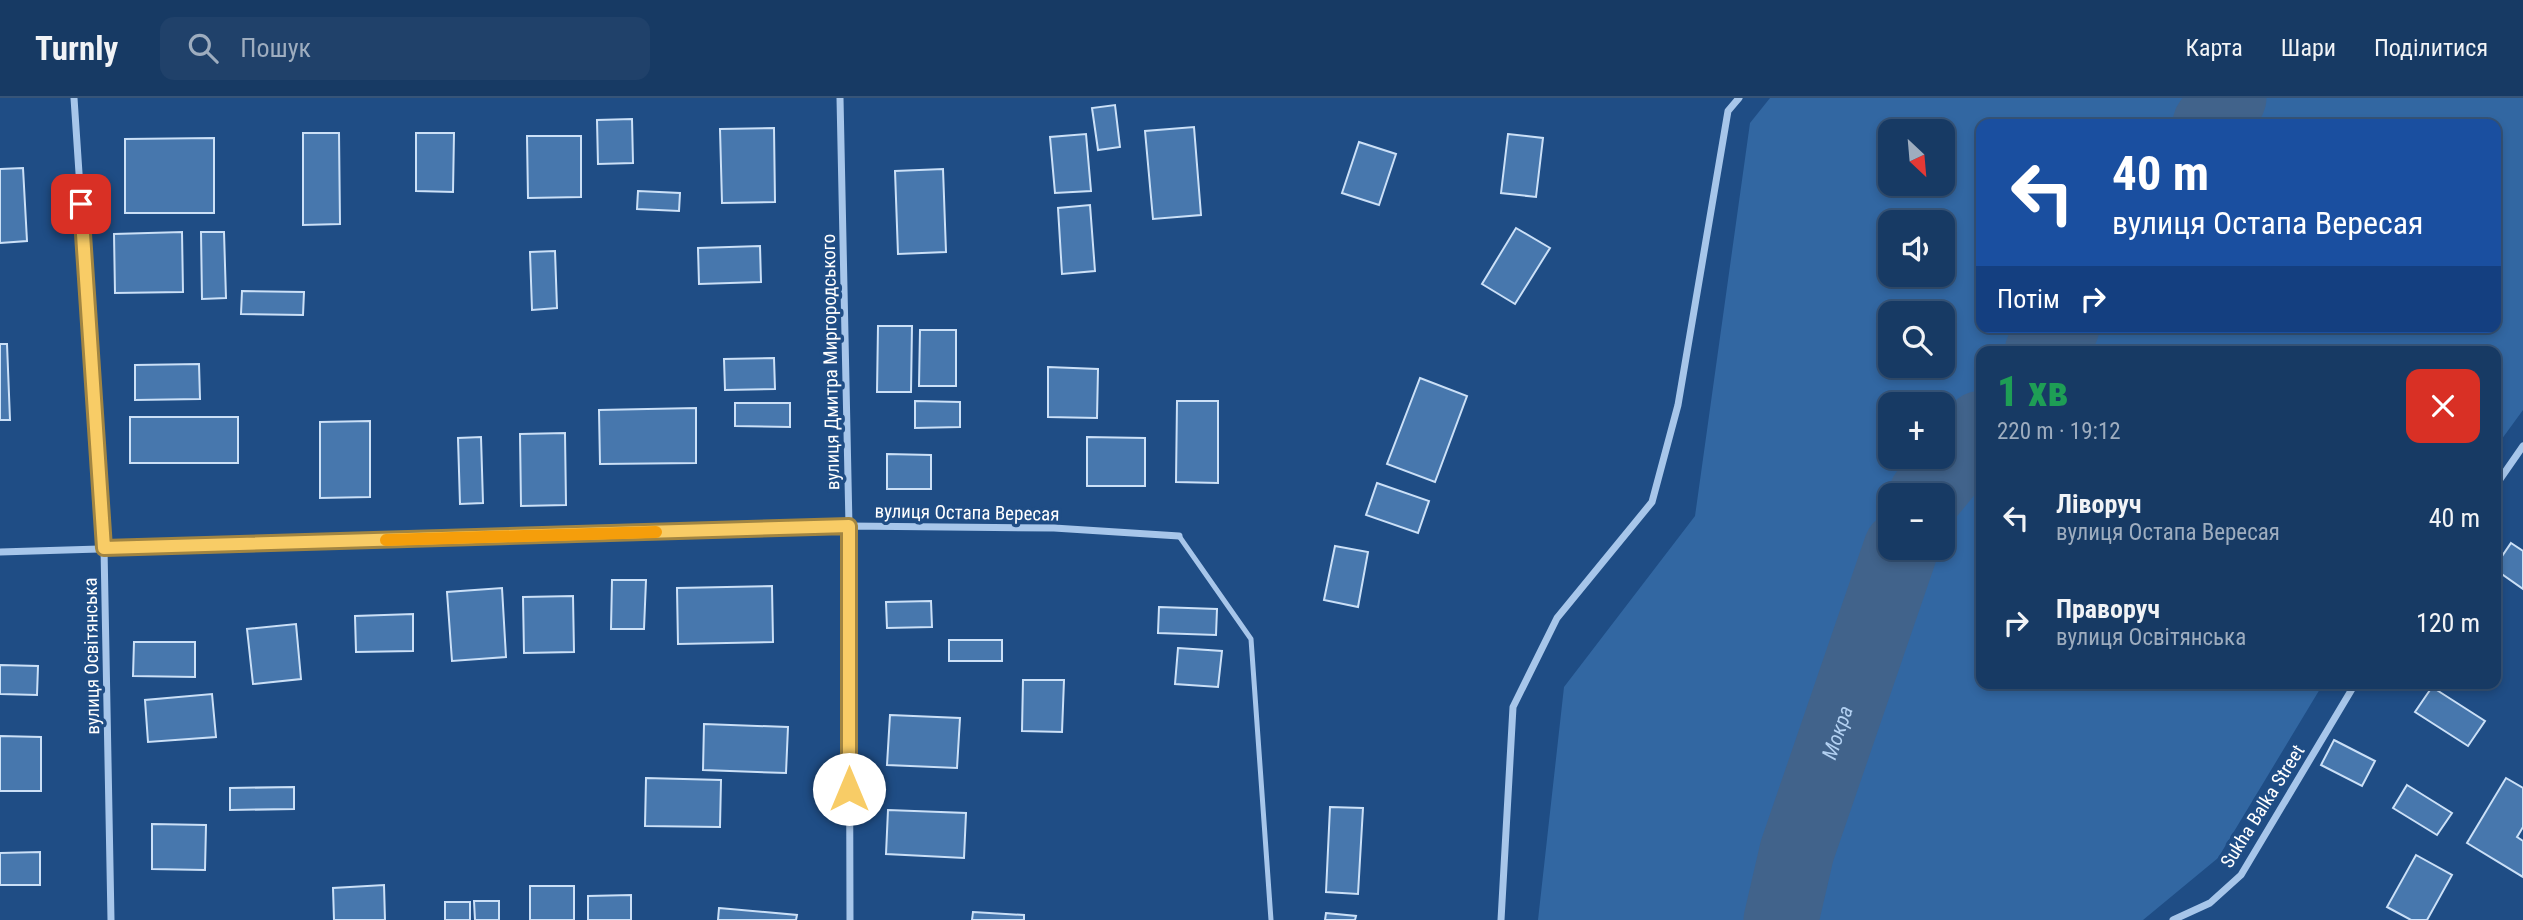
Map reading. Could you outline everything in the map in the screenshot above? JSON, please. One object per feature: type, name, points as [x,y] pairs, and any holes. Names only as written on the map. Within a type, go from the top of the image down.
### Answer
[{"type":"street","name":"вулиця Освітянська","points":[[74,98],[104,548],[111,920]]},
{"type":"street","name":"вулиця Дмитра Миргородського","points":[[840,98],[849,526],[849,920]]},
{"type":"street","points":[[1502,920],[1513,707],[1557,618],[1652,502],[1678,405],[1728,111],[1738,98]]},
{"type":"street","points":[[2501,478],[2523,446]]},
{"type":"street","name":"вулиця Остапа Вересая","points":[[0,552],[849,526],[1054,528],[1179,536]]},
{"type":"street","name":"Sukha Balka Street","points":[[2173,920],[2210,903],[2241,875],[2352,689]]},
{"type":"lane","points":[[1179,536],[1251,639],[1271,920]]},
{"type":"shaded area","points":[[1770,98],[2523,98],[2523,410],[2501,440],[2501,346],[1976,346],[1976,689],[2320,689],[2218,858],[2143,920],[1538,920],[1564,687],[1695,516],[1750,123]]},
{"type":"building","points":[[1115,105],[1120,147],[1098,150],[1092,108]]},
{"type":"building","points":[[632,119],[633,163],[598,164],[597,120]]},
{"type":"building","points":[[1194,127],[1201,215],[1153,219],[1145,131]]},
{"type":"building","points":[[774,128],[775,202],[722,203],[720,129]]},
{"type":"building","points":[[303,133],[339,133],[340,224],[303,225]]},
{"type":"building","points":[[416,133],[454,133],[453,192],[416,191]]},
{"type":"building","points":[[1086,134],[1091,191],[1055,193],[1050,137]]},
{"type":"building","points":[[1508,134],[1543,138],[1536,197],[1501,193]]},
{"type":"building","points":[[527,136],[581,136],[581,197],[528,198]]},
{"type":"building","points":[[214,138],[214,213],[125,213],[125,139]]},
{"type":"building","points":[[1359,142],[1396,154],[1379,205],[1342,193]]},
{"type":"building","points":[[23,168],[27,241],[0,243],[0,169]]},
{"type":"building","points":[[943,169],[946,252],[898,254],[895,171]]},
{"type":"building","points":[[638,191],[680,193],[679,211],[637,209]]},
{"type":"building","points":[[1090,205],[1095,271],[1062,274],[1058,208]]},
{"type":"building","points":[[1516,228],[1550,248],[1515,304],[1482,284]]},
{"type":"building","points":[[182,232],[183,292],[115,293],[114,234]]},
{"type":"building","points":[[201,232],[224,232],[226,298],[202,299]]},
{"type":"building","points":[[760,246],[761,282],[699,284],[698,248]]},
{"type":"building","points":[[555,251],[557,308],[532,310],[530,252]]},
{"type":"building","points":[[242,291],[304,292],[303,315],[241,314]]},
{"type":"building","points":[[878,326],[912,326],[911,392],[877,392]]},
{"type":"building","points":[[920,330],[956,330],[956,386],[919,386]]},
{"type":"building","points":[[0,344],[7,344],[10,420],[0,420]]},
{"type":"building","points":[[774,358],[775,389],[725,390],[724,359]]},
{"type":"building","points":[[199,364],[200,399],[135,400],[135,365]]},
{"type":"building","points":[[1048,367],[1098,369],[1097,418],[1048,417]]},
{"type":"building","points":[[1420,378],[1467,396],[1435,482],[1387,464]]},
{"type":"building","points":[[915,401],[960,402],[960,427],[915,428]]},
{"type":"building","points":[[1177,401],[1218,401],[1218,483],[1176,482]]},
{"type":"building","points":[[735,403],[790,403],[790,427],[735,426]]},
{"type":"building","points":[[696,408],[696,463],[600,464],[599,410]]},
{"type":"building","points":[[130,417],[238,417],[238,463],[130,463]]},
{"type":"building","points":[[370,421],[370,497],[320,498],[320,422]]},
{"type":"building","points":[[565,433],[566,505],[521,506],[520,434]]},
{"type":"building","points":[[481,437],[483,503],[460,504],[458,438]]},
{"type":"building","points":[[1087,437],[1145,438],[1145,486],[1087,486]]},
{"type":"building","points":[[887,454],[931,455],[931,489],[887,489]]},
{"type":"building","points":[[1377,483],[1429,501],[1418,533],[1366,515]]},
{"type":"building","points":[[2511,543],[2523,551],[2523,589],[2501,574],[2501,558]]},
{"type":"building","points":[[1335,546],[1368,552],[1358,607],[1324,600]]},
{"type":"building","points":[[612,580],[646,580],[644,629],[611,629]]},
{"type":"building","points":[[772,586],[773,642],[678,644],[677,588]]},
{"type":"building","points":[[502,588],[506,657],[452,661],[447,592]]},
{"type":"building","points":[[573,596],[574,652],[524,653],[523,597]]},
{"type":"building","points":[[931,601],[932,627],[887,628],[886,602]]},
{"type":"building","points":[[1159,607],[1217,609],[1216,635],[1158,633]]},
{"type":"building","points":[[413,614],[413,651],[356,652],[355,616]]},
{"type":"building","points":[[296,624],[301,679],[253,684],[247,629]]},
{"type":"building","points":[[949,640],[1002,640],[1002,661],[949,661]]},
{"type":"building","points":[[134,642],[195,642],[195,677],[133,676]]},
{"type":"building","points":[[1178,648],[1222,651],[1218,687],[1175,684]]},
{"type":"building","points":[[0,665],[38,666],[37,695],[0,694]]},
{"type":"building","points":[[1023,680],[1064,680],[1062,732],[1022,731]]},
{"type":"building","points":[[2431,689],[2435,689],[2485,721],[2468,746],[2415,712]]},
{"type":"building","points":[[212,694],[216,737],[148,742],[145,700]]},
{"type":"building","points":[[890,715],[960,718],[957,768],[887,765]]},
{"type":"building","points":[[704,724],[788,727],[786,773],[703,770]]},
{"type":"building","points":[[0,736],[41,737],[41,791],[0,791]]},
{"type":"building","points":[[2334,740],[2375,761],[2362,786],[2321,765]]},
{"type":"building","points":[[646,778],[721,780],[720,827],[645,826]]},
{"type":"building","points":[[2506,778],[2523,788],[2523,827],[2517,837],[2523,841],[2523,877],[2467,843]]},
{"type":"building","points":[[2407,785],[2452,813],[2437,835],[2393,808]]},
{"type":"building","points":[[294,787],[294,809],[230,810],[230,788]]},
{"type":"building","points":[[1330,807],[1363,808],[1358,894],[1326,892]]},
{"type":"building","points":[[888,810],[966,813],[964,858],[886,854]]},
{"type":"building","points":[[152,824],[206,825],[205,870],[152,869]]},
{"type":"building","points":[[40,852],[40,885],[0,885],[0,853]]},
{"type":"building","points":[[2416,855],[2452,875],[2427,920],[2411,920],[2387,907]]},
{"type":"building","points":[[384,885],[385,920],[334,920],[333,888]]},
{"type":"building","points":[[530,886],[574,886],[574,920],[530,920]]},
{"type":"building","points":[[631,895],[631,920],[588,920],[588,896]]},
{"type":"building","points":[[474,901],[499,901],[499,920],[475,920]]},
{"type":"building","points":[[445,902],[470,902],[470,920],[445,920]]},
{"type":"building","points":[[719,908],[797,915],[796,920],[718,920]]},
{"type":"building","points":[[973,912],[1024,915],[1024,920],[972,920]]},
{"type":"building","points":[[1326,913],[1356,916],[1355,920],[1325,920]]},
{"type":"waterway","name":"Мокра","points":[[2214,119],[2229,98]]},
{"type":"waterway","name":"Мокра","points":[[2047,346],[2057,333]]},
{"type":"waterway","name":"Мокра","points":[[1936,483],[1976,434]]},
{"type":"waterway","name":"Мокра","points":[[1781,920],[1797,851],[1897,560]]},
{"type":"slow traffic","points":[[386,540],[656,532]]},
{"type":"route","points":[[81,204],[104,548],[849,526],[849,789]]}]
